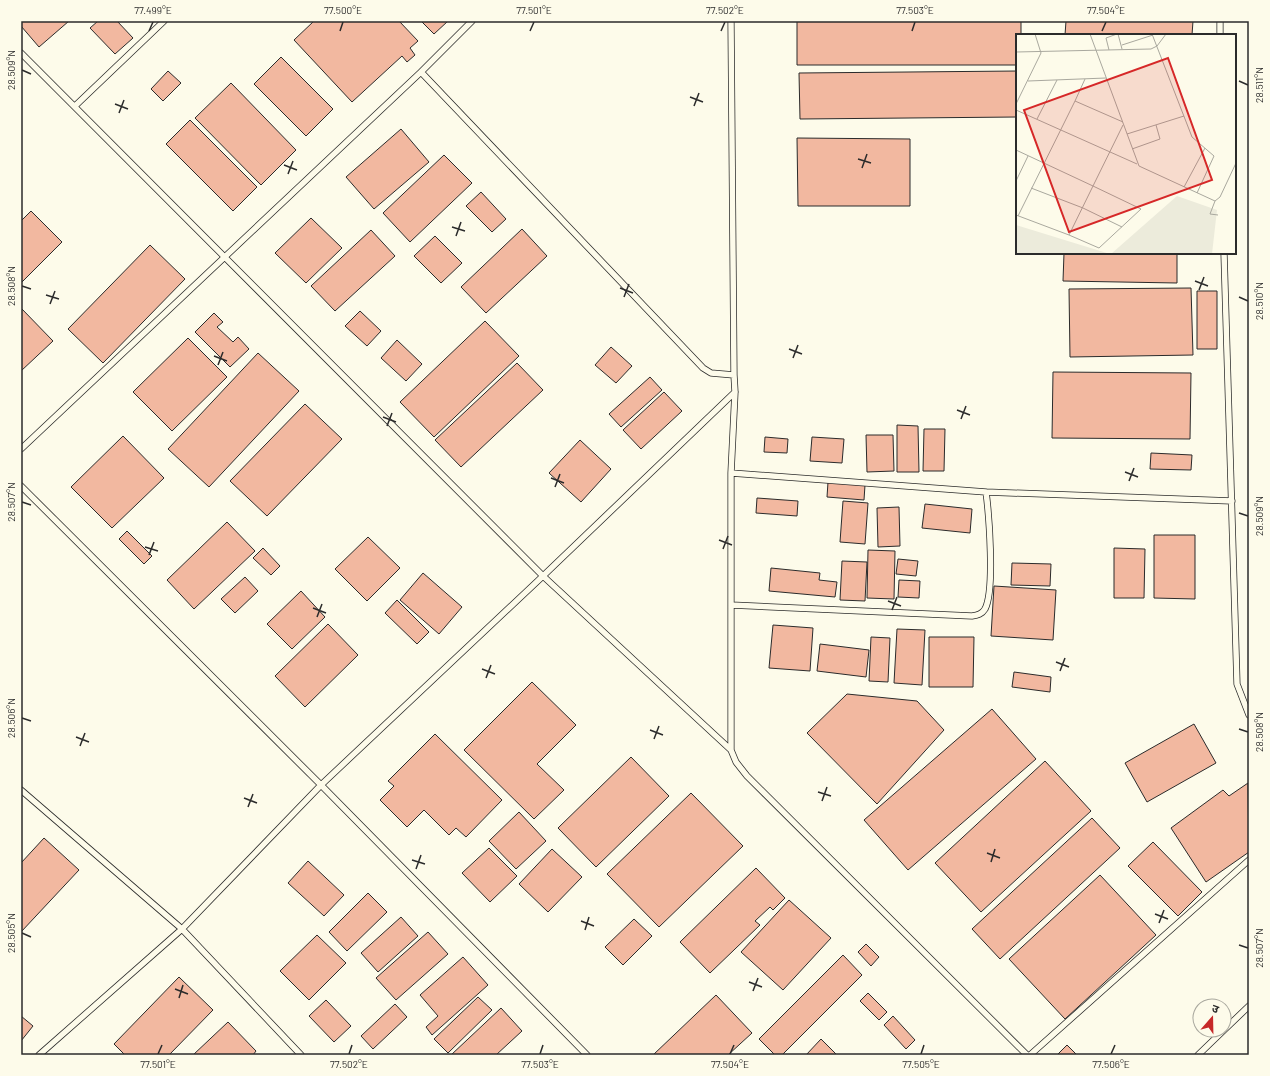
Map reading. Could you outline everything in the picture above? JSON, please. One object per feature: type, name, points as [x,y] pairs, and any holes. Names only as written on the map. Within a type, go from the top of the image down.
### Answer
[{"type":"lane","points":[[75,106],[164,21]]},
{"type":"lane","points":[[21,449],[421,72],[472,21]]},
{"type":"lane","points":[[731,21],[735,392],[731,473],[731,605],[733,654],[731,750],[736,762],[747,776],[1027,1055]]},
{"type":"lane","points":[[1220,21],[1220,34]]},
{"type":"lane","points":[[21,53],[543,576],[731,750]]},
{"type":"lane","points":[[421,72],[703,368],[711,373],[734,375]]},
{"type":"lane","points":[[1224,254],[1237,684],[1249,715]]},
{"type":"lane","points":[[39,1055],[182,929],[320,785],[543,576],[735,392]]},
{"type":"lane","points":[[731,473],[986,492],[1232,501]]},
{"type":"lane","points":[[21,486],[587,1055]]},
{"type":"lane","points":[[731,605],[972,616],[979,615],[987,603],[990,572],[990,519],[986,492]]},
{"type":"lane","points":[[21,790],[182,929],[301,1055]]},
{"type":"lane","points":[[1030,1055],[1249,860]]},
{"type":"lane","points":[[1232,1022],[1249,1006]]},
{"type":"lane","points":[[1198,1055],[1216,1038]]},
{"type":"building","points":[[21,21],[69,21],[39,47],[21,26]]},
{"type":"building","points":[[98,21],[117,21],[133,38],[115,54],[90,28]]},
{"type":"building","points":[[314,21],[399,21],[418,41],[410,48],[415,55],[407,62],[402,56],[352,102],[294,40]]},
{"type":"building","points":[[421,21],[448,21],[434,34]]},
{"type":"building","points":[[797,21],[1021,21],[1021,34],[1016,34],[1016,65],[797,65]]},
{"type":"building","points":[[1066,21],[1193,21],[1192,34],[1065,34]]},
{"type":"building","points":[[281,57],[333,109],[306,136],[254,84]]},
{"type":"building","points":[[168,71],[181,83],[163,101],[151,89]]},
{"type":"building","points":[[1016,71],[1016,117],[800,119],[799,73]]},
{"type":"building","points":[[231,83],[296,150],[261,185],[195,118]]},
{"type":"building","points":[[190,120],[257,187],[233,211],[166,144]]},
{"type":"building","points":[[401,129],[429,162],[374,209],[346,177]]},
{"type":"building","points":[[797,138],[910,139],[910,206],[798,206]]},
{"type":"building","points":[[444,155],[472,183],[410,242],[383,213]]},
{"type":"building","points":[[481,192],[506,219],[492,232],[466,206]]},
{"type":"building","points":[[31,211],[62,242],[21,283],[21,221]]},
{"type":"building","points":[[311,218],[342,248],[306,283],[275,253]]},
{"type":"building","points":[[522,229],[547,256],[486,313],[461,287]]},
{"type":"building","points":[[371,230],[395,256],[335,311],[311,286]]},
{"type":"building","points":[[435,236],[462,263],[441,283],[414,256]]},
{"type":"building","points":[[150,245],[185,279],[103,363],[68,329]]},
{"type":"building","points":[[1064,254],[1177,254],[1177,283],[1063,281]]},
{"type":"building","points":[[1191,288],[1193,355],[1070,357],[1069,289]]},
{"type":"building","points":[[1197,291],[1217,291],[1217,349],[1197,349]]},
{"type":"building","points":[[21,308],[53,341],[21,371]]},
{"type":"building","points":[[360,311],[381,331],[367,346],[345,326]]},
{"type":"building","points":[[214,313],[223,322],[217,327],[233,342],[238,337],[249,349],[230,367],[195,332]]},
{"type":"building","points":[[485,321],[519,356],[434,437],[400,402]]},
{"type":"building","points":[[188,338],[227,377],[172,431],[133,392]]},
{"type":"building","points":[[397,340],[422,364],[406,381],[381,358]]},
{"type":"building","points":[[611,347],[632,366],[616,383],[595,365]]},
{"type":"building","points":[[258,353],[299,391],[209,487],[168,449]]},
{"type":"building","points":[[517,363],[543,390],[461,467],[435,440]]},
{"type":"building","points":[[1053,372],[1191,373],[1190,439],[1052,438]]},
{"type":"building","points":[[650,377],[662,390],[621,427],[609,414]]},
{"type":"building","points":[[664,392],[682,411],[641,449],[623,430]]},
{"type":"building","points":[[305,404],[342,439],[267,516],[230,481]]},
{"type":"building","points":[[897,425],[918,426],[919,472],[897,472]]},
{"type":"building","points":[[924,429],[945,429],[944,471],[923,471]]},
{"type":"building","points":[[866,435],[893,435],[894,471],[867,472]]},
{"type":"building","points":[[123,436],[164,478],[112,528],[71,487]]},
{"type":"building","points":[[765,437],[788,439],[787,453],[764,452]]},
{"type":"building","points":[[812,437],[844,439],[842,463],[810,461]]},
{"type":"building","points":[[580,440],[611,469],[581,502],[549,473]]},
{"type":"building","points":[[1151,453],[1192,455],[1191,470],[1150,469]]},
{"type":"building","points":[[828,482],[865,485],[864,500],[827,497]]},
{"type":"building","points":[[757,498],[798,501],[797,516],[756,513]]},
{"type":"building","points":[[843,501],[868,503],[865,544],[840,542]]},
{"type":"building","points":[[925,504],[972,509],[970,533],[922,528]]},
{"type":"building","points":[[899,507],[900,546],[878,547],[877,508]]},
{"type":"building","points":[[227,522],[255,551],[194,609],[167,580]]},
{"type":"building","points":[[127,531],[152,556],[144,564],[119,539]]},
{"type":"building","points":[[1154,535],[1195,535],[1195,599],[1154,598]]},
{"type":"building","points":[[368,537],[400,568],[367,601],[335,569]]},
{"type":"building","points":[[263,548],[280,566],[271,575],[253,558]]},
{"type":"building","points":[[1114,548],[1145,549],[1144,598],[1114,598]]},
{"type":"building","points":[[868,550],[895,551],[894,599],[867,598]]},
{"type":"building","points":[[898,559],[918,561],[916,576],[896,574]]},
{"type":"building","points":[[842,561],[867,562],[865,601],[840,600]]},
{"type":"building","points":[[1012,563],[1051,564],[1050,586],[1011,585]]},
{"type":"building","points":[[771,568],[820,573],[819,580],[837,582],[835,597],[769,591]]},
{"type":"building","points":[[423,573],[462,607],[439,634],[400,600]]},
{"type":"building","points":[[245,577],[258,591],[235,613],[221,599]]},
{"type":"building","points":[[899,580],[920,581],[919,598],[898,597]]},
{"type":"building","points":[[994,586],[1056,590],[1053,640],[991,636]]},
{"type":"building","points":[[301,591],[325,617],[292,649],[267,624]]},
{"type":"building","points":[[397,600],[429,632],[417,644],[385,613]]},
{"type":"building","points":[[328,624],[358,655],[305,707],[275,676]]},
{"type":"building","points":[[773,625],[813,628],[810,671],[769,668]]},
{"type":"building","points":[[897,629],[925,630],[922,685],[894,683]]},
{"type":"building","points":[[871,637],[890,638],[888,682],[869,681]]},
{"type":"building","points":[[929,637],[974,637],[973,687],[929,687]]},
{"type":"building","points":[[820,644],[869,650],[866,677],[817,671]]},
{"type":"building","points":[[1014,672],[1051,677],[1050,692],[1012,687]]},
{"type":"building","points":[[532,682],[576,725],[537,764],[564,790],[534,819],[464,750]]},
{"type":"building","points":[[847,694],[917,701],[944,730],[877,804],[807,733]]},
{"type":"building","points":[[992,709],[1036,759],[908,870],[864,820]]},
{"type":"building","points":[[1194,724],[1216,763],[1147,802],[1125,763]]},
{"type":"building","points":[[435,734],[502,800],[466,837],[456,828],[449,835],[424,810],[407,827],[380,800],[394,786],[388,781]]},
{"type":"building","points":[[631,757],[669,796],[596,867],[558,828]]},
{"type":"building","points":[[1045,761],[1091,811],[981,912],[935,863]]},
{"type":"building","points":[[1248,783],[1249,852],[1206,882],[1171,828],[1223,790],[1229,796]]},
{"type":"building","points":[[691,793],[743,846],[659,927],[607,874]]},
{"type":"building","points":[[519,812],[546,841],[516,869],[489,841]]},
{"type":"building","points":[[1092,818],[1120,848],[1000,959],[972,929]]},
{"type":"building","points":[[44,838],[79,870],[21,932],[21,863]]},
{"type":"building","points":[[1153,842],[1202,892],[1178,916],[1128,866]]},
{"type":"building","points":[[489,848],[517,876],[490,902],[462,873]]},
{"type":"building","points":[[552,849],[582,877],[548,912],[519,884]]},
{"type":"building","points":[[308,861],[344,895],[324,916],[288,883]]},
{"type":"building","points":[[756,868],[785,898],[773,910],[770,907],[755,921],[760,925],[710,973],[680,942]]},
{"type":"building","points":[[1100,875],[1156,935],[1065,1019],[1009,959]]},
{"type":"building","points":[[368,893],[387,912],[347,951],[329,932]]},
{"type":"building","points":[[789,900],[831,938],[783,990],[741,952]]},
{"type":"building","points":[[401,917],[418,936],[378,972],[361,953]]},
{"type":"building","points":[[634,919],[652,936],[623,965],[605,947]]},
{"type":"building","points":[[428,932],[448,954],[396,1000],[376,978]]},
{"type":"building","points":[[317,935],[346,963],[309,1000],[280,971]]},
{"type":"building","points":[[866,944],[879,957],[871,966],[858,952]]},
{"type":"building","points":[[843,955],[862,975],[782,1055],[775,1055],[759,1039]]},
{"type":"building","points":[[463,957],[488,985],[432,1035],[426,1027],[438,1016],[420,995]]},
{"type":"building","points":[[179,977],[213,1010],[169,1055],[125,1055],[114,1044]]},
{"type":"building","points":[[868,993],[887,1012],[879,1020],[860,1001]]},
{"type":"building","points":[[716,995],[752,1033],[728,1055],[653,1055]]},
{"type":"building","points":[[478,997],[492,1010],[448,1053],[434,1039]]},
{"type":"building","points":[[326,1000],[351,1026],[334,1042],[309,1016]]},
{"type":"building","points":[[395,1004],[407,1017],[373,1049],[361,1036]]},
{"type":"building","points":[[501,1008],[522,1031],[496,1055],[451,1055]]},
{"type":"building","points":[[21,1016],[33,1026],[21,1041]]},
{"type":"building","points":[[893,1016],[915,1040],[906,1049],[884,1025]]},
{"type":"building","points":[[228,1022],[256,1051],[253,1055],[193,1055]]},
{"type":"building","points":[[821,1039],[837,1055],[806,1055]]},
{"type":"building","points":[[1067,1045],[1077,1055],[1057,1055]]}]
